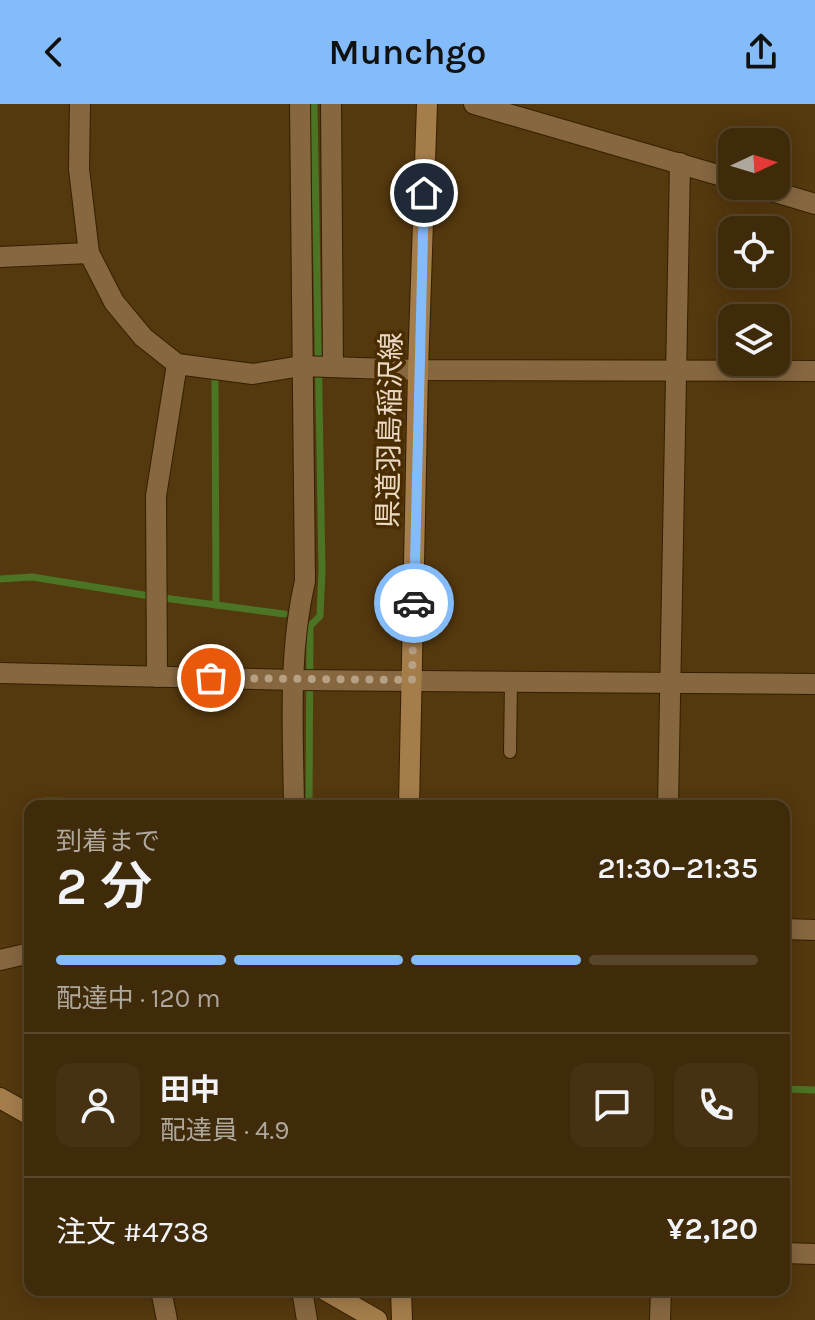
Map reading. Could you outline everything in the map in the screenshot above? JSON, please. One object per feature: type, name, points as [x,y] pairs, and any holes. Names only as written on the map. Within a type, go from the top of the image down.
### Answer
[{"type":"main road","name":"県道羽島稲沢線","points":[[409,800],[427,104]]},
{"type":"main road","points":[[0,1098],[24,1112]]},
{"type":"main road","points":[[335,1296],[377,1320]]},
{"type":"main road","points":[[401,1296],[402,1320]]},
{"type":"street","points":[[80,104],[79,169],[89,253],[114,302],[143,337],[177,364],[253,374],[316,367],[815,371]]},
{"type":"street","points":[[300,104],[316,367]]},
{"type":"street","points":[[295,800],[305,680],[296,620],[305,581],[331,104]]},
{"type":"street","points":[[474,104],[544,113],[718,175]]},
{"type":"street","points":[[668,800],[680,163]]},
{"type":"street","points":[[790,196],[815,204]]},
{"type":"street","points":[[0,257],[89,253]]},
{"type":"street","points":[[157,677],[156,496],[177,364]]},
{"type":"street","points":[[0,673],[305,680],[815,684]]},
{"type":"street","points":[[790,929],[815,930]]},
{"type":"street","points":[[0,960],[24,954]]},
{"type":"street","points":[[790,1253],[815,1254]]},
{"type":"street","points":[[162,1296],[167,1320]]},
{"type":"street","points":[[303,1296],[307,1320]]},
{"type":"street","points":[[660,1320],[661,1296]]},
{"type":"lane","points":[[510,752],[511,681]]},
{"type":"waterway","points":[[309,800],[310,626],[320,616],[322,570],[314,104]]},
{"type":"waterway","points":[[215,376],[216,605]]},
{"type":"waterway","points":[[0,579],[32,577],[150,596]]},
{"type":"waterway","points":[[164,598],[284,614]]},
{"type":"waterway","points":[[790,1089],[815,1090]]},
{"type":"way so far","points":[[211,678],[412,680],[414,603]]},
{"type":"route","points":[[414,603],[424,193]]}]
